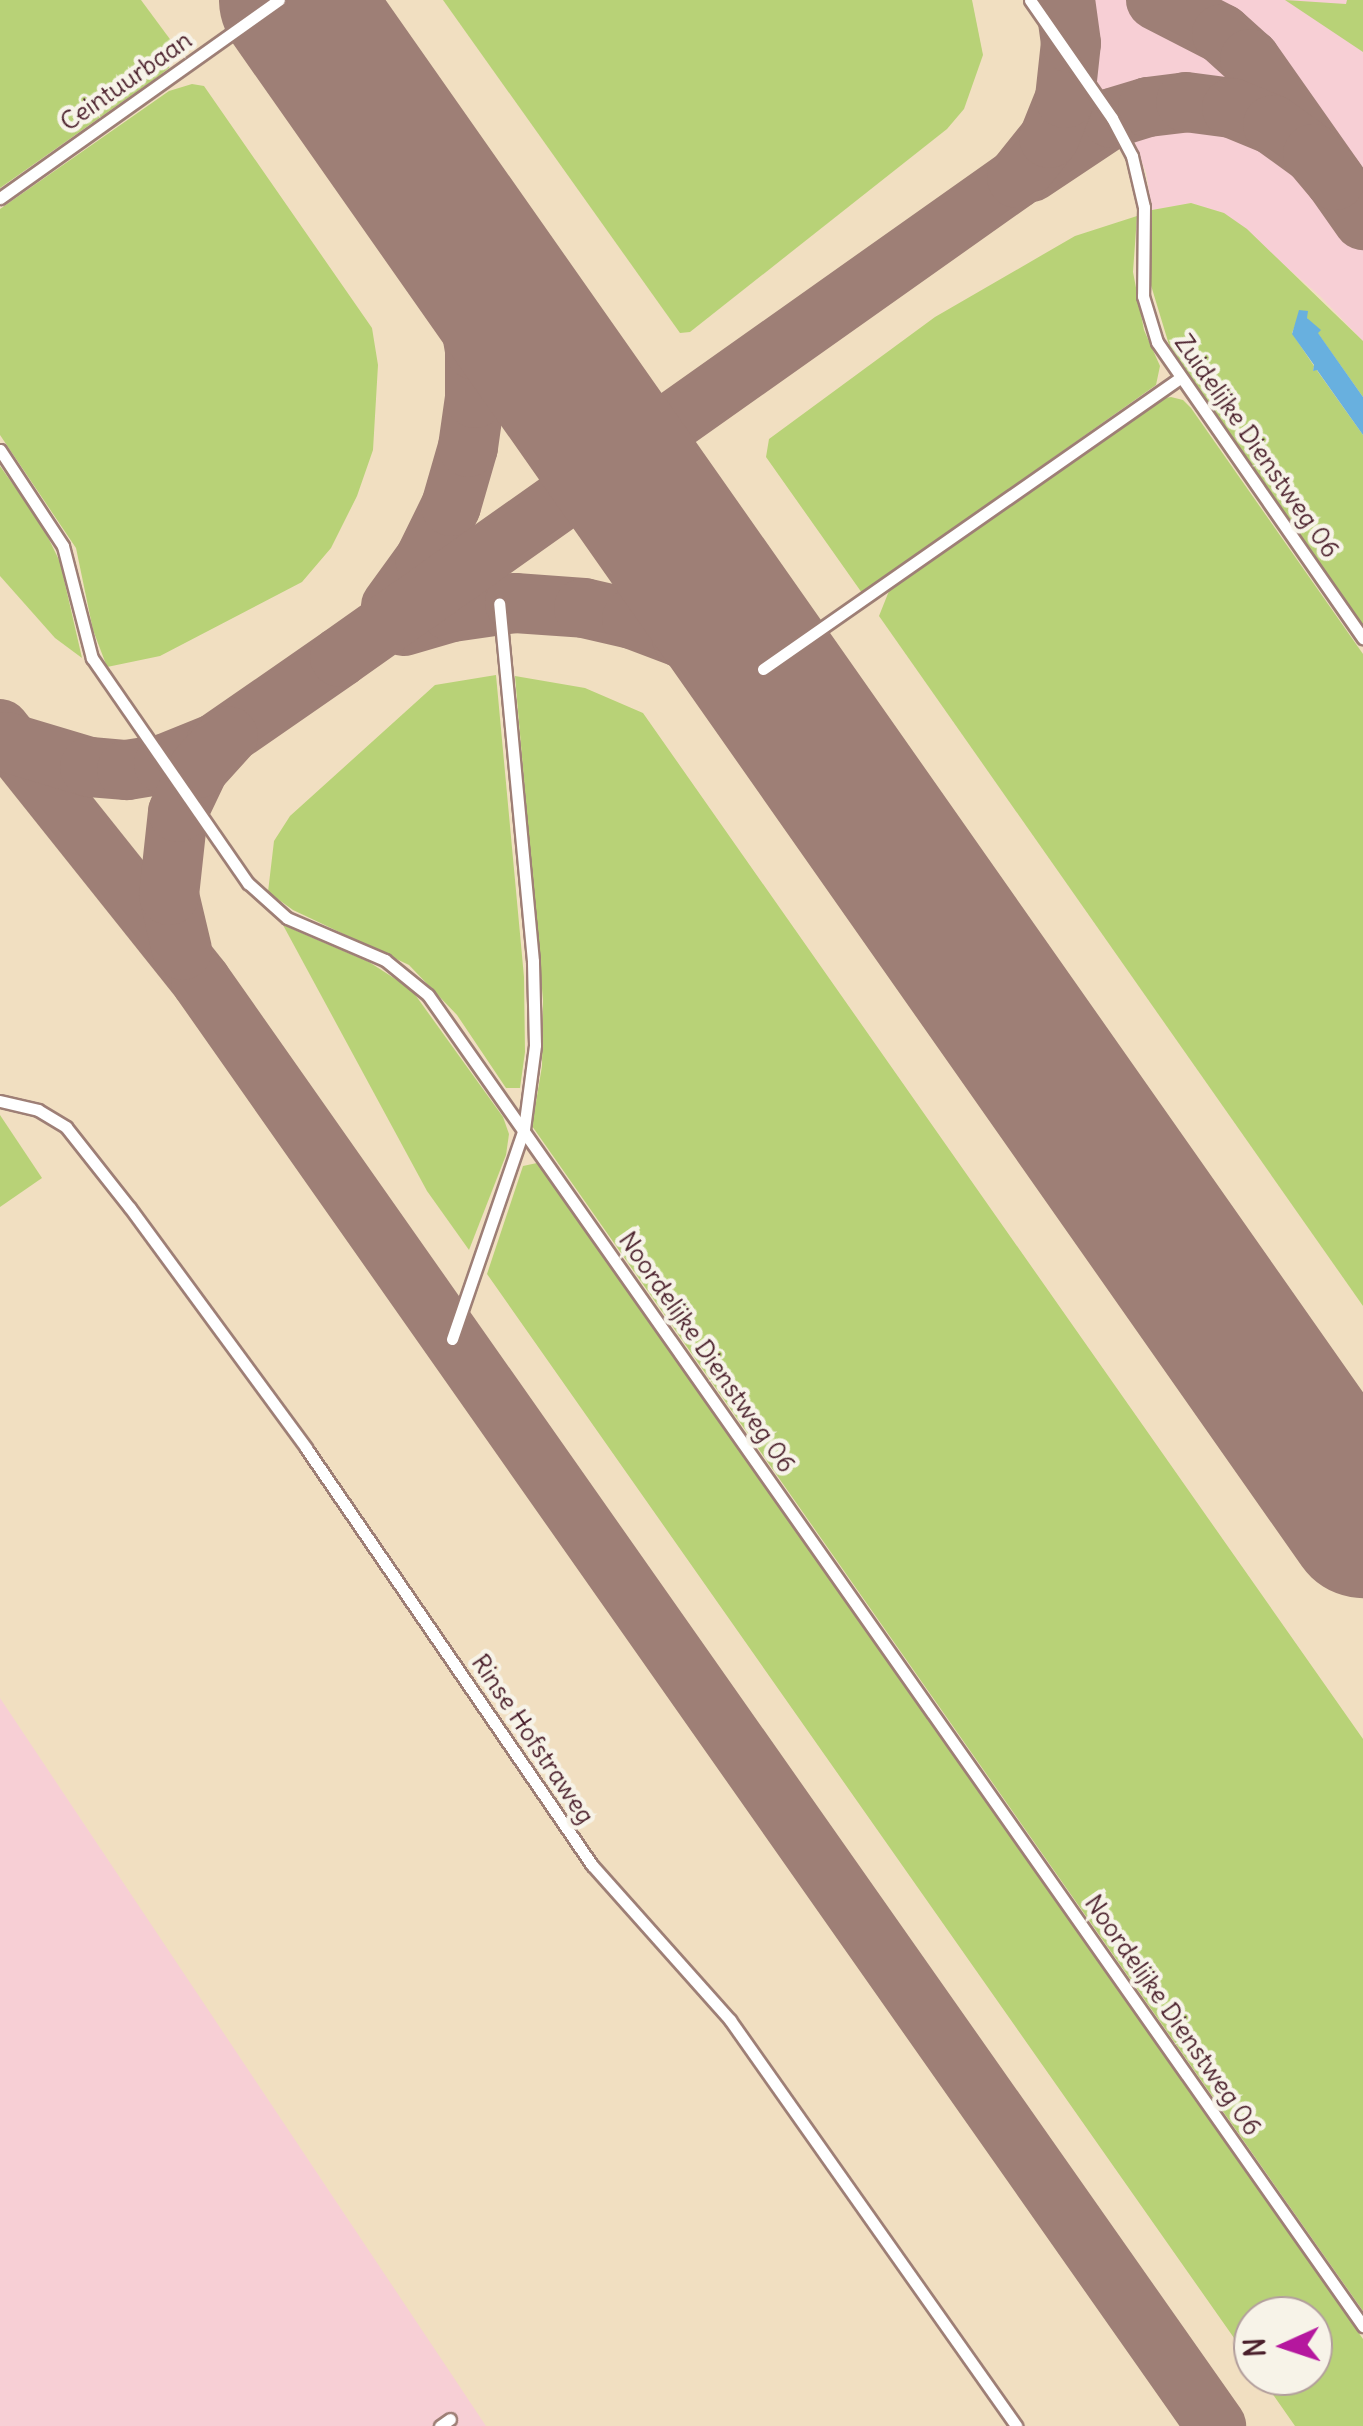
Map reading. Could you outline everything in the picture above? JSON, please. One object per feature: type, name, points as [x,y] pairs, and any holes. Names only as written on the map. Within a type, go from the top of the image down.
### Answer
[{"type":"lane","name":"Ceintuurbaan","points":[[0,198],[279,0]]},
{"type":"lane","name":"Zuidelijke Dienstweg 06","points":[[1030,0],[1112,118],[1132,156],[1144,207],[1142,270],[1146,310],[1158,342],[1363,638]]},
{"type":"lane","points":[[763,669],[1180,378]]},
{"type":"lane","name":"Noordelijke Dienstweg 06","points":[[0,450],[49,519],[68,555],[92,658],[248,884],[287,918],[385,960],[416,982],[524,1130],[1363,2326]]},
{"type":"lane","points":[[452,1339],[524,1130],[534,1061],[536,1004],[499,604]]},
{"type":"lane","name":"Rinse Hofstraweg","points":[[0,1101],[52,1116],[76,1138],[120,1195],[306,1448],[592,1865],[730,2020],[1016,2426]]},
{"type":"lane","points":[[993,2392],[1001,2406],[1002,2426]]},
{"type":"shaded area","points":[[1039,0],[1363,0],[1363,341],[1320,296],[1224,213],[1191,203],[1152,210],[1146,173],[1130,130]]},
{"type":"shaded area","points":[[0,1698],[486,2426],[0,2426]]},
{"type":"green space","points":[[0,0],[141,0],[175,46],[169,68],[0,188]]},
{"type":"green space","points":[[443,0],[972,0],[983,55],[964,109],[947,129],[690,332],[680,333]]},
{"type":"green space","points":[[1285,0],[1346,4],[1347,0],[1363,0],[1363,52]]},
{"type":"green space","points":[[192,84],[204,86],[372,328],[378,365],[373,450],[357,496],[331,548],[302,582],[160,656],[107,667],[93,630],[76,548],[0,435],[0,209],[169,91]]},
{"type":"green space","points":[[1191,203],[1224,213],[1247,229],[1363,341],[1363,397],[1307,318],[1298,318],[1292,333],[1314,366],[1313,371],[1316,369],[1363,435],[1363,629],[1170,348],[1150,282],[1152,210]]},
{"type":"green space","points":[[1137,216],[1133,272],[1144,330],[1160,366],[1156,385],[862,593],[766,457],[769,439],[935,317],[1075,236]]},
{"type":"green space","points":[[1160,399],[1183,400],[1191,408],[1363,654],[1363,1306],[879,616],[889,591],[902,578]]},
{"type":"green space","points":[[0,466],[42,525],[60,562],[82,658],[55,638],[0,576]]},
{"type":"green space","points":[[496,675],[524,977],[525,1052],[520,1088],[506,1088],[457,1015],[409,965],[293,910],[268,892],[274,841],[290,816],[435,685]]},
{"type":"green space","points":[[515,676],[585,688],[643,713],[1363,1739],[1363,2311],[532,1126],[542,1066],[543,1000]]},
{"type":"green space","points":[[283,925],[369,962],[411,989],[503,1117],[509,1134],[506,1155],[469,1250],[427,1191]]},
{"type":"green space","points":[[0,1115],[42,1178],[0,1207]]},
{"type":"green space","points":[[537,1163],[1333,2296],[1233,2296],[1233,2337],[487,1274],[523,1166]]},
{"type":"green space","points":[[1333,2296],[1363,2339],[1363,2426],[1295,2426],[1274,2396],[1333,2396]]},
{"type":"water","points":[[1299,310],[1308,311],[1307,318],[1321,330],[1318,333],[1363,397],[1363,435],[1317,370],[1313,371],[1314,365],[1292,334]]},
{"type":"taxiway","points":[[6,742],[90,767],[127,770],[164,764],[216,743],[340,657],[1017,178],[1049,138],[1065,98],[1071,43],[1065,0]]},
{"type":"taxiway","points":[[1156,0],[1222,34],[1250,59],[1363,220]]},
{"type":"taxiway","points":[[1031,172],[1112,118],[1148,107],[1186,102],[1232,108],[1273,125],[1313,154],[1335,180]]},
{"type":"taxiway","points":[[391,606],[425,559],[451,506],[468,447],[475,398],[475,350],[463,281],[446,232],[421,182]]},
{"type":"taxiway","points":[[404,626],[452,612],[515,603],[584,608],[632,619],[682,638],[737,670],[812,738]]},
{"type":"taxiway","points":[[0,729],[201,981],[1216,2426]]},
{"type":"taxiway","points":[[182,950],[169,895],[178,812],[199,768],[228,736]]},
{"type":"runway","points":[[294,0],[1363,1523]]}]
